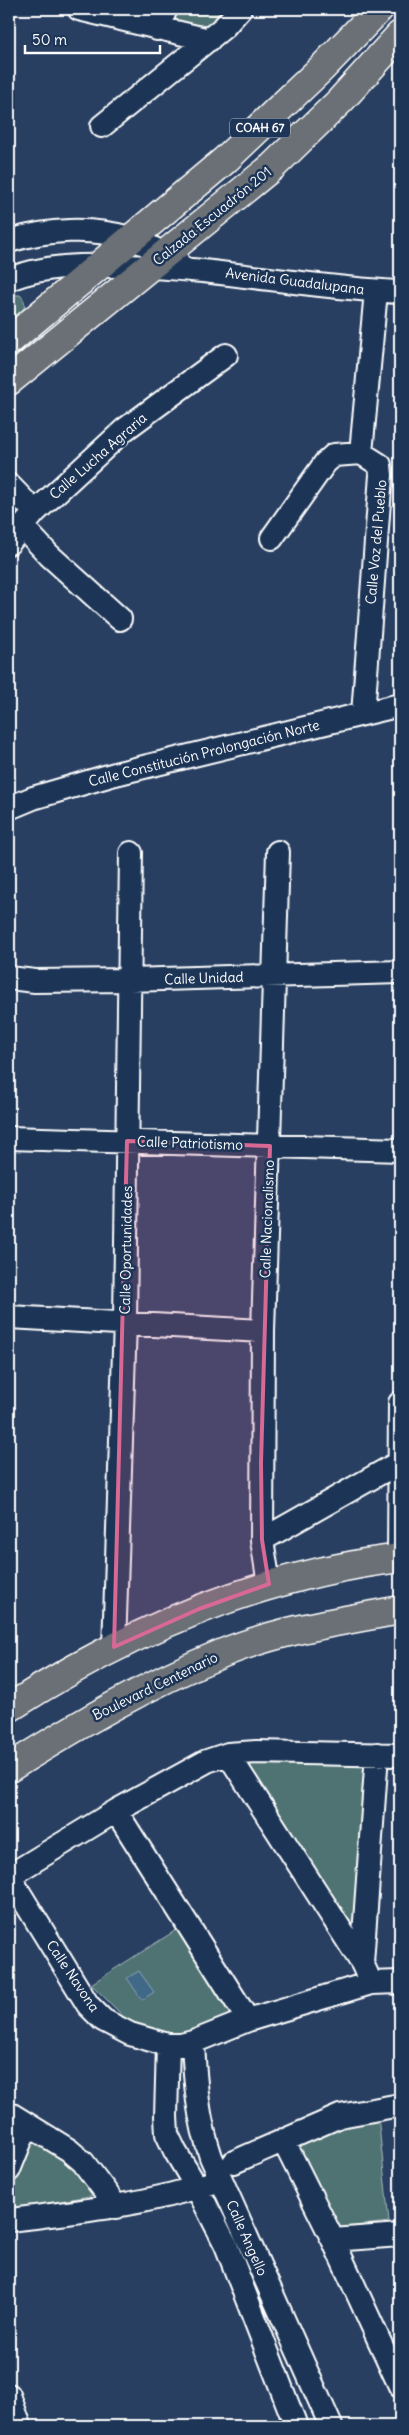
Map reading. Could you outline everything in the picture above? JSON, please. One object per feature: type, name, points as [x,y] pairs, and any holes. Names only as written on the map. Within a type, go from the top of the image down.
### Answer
[{"type":"main road","name":"COAH 67","points":[[9,341],[224,161],[270,119],[379,9]]},
{"type":"main road","name":"Calzada Escuadrón 201","points":[[9,381],[272,167],[340,101],[400,35]]},
{"type":"main road","points":[[9,1708],[43,1686],[114,1647],[199,1609],[270,1584],[340,1568],[400,1558]]},
{"type":"main road","name":"Boulevard Centenario","points":[[9,1768],[82,1722],[147,1687],[224,1652],[303,1628],[400,1610]]},
{"type":"street","points":[[79,9],[162,19],[209,40]]},
{"type":"street","points":[[102,126],[209,40],[240,9]]},
{"type":"street","points":[[9,241],[34,234],[59,231],[95,231],[131,238],[157,260]]},
{"type":"street","points":[[34,234],[38,270]]},
{"type":"street","points":[[9,279],[38,270],[68,265],[99,265],[157,260]]},
{"type":"street","name":"Avenida Guadalupana","points":[[157,260],[190,269],[376,291],[400,292]]},
{"type":"street","points":[[272,538],[325,463],[334,455],[361,452],[376,291]]},
{"type":"street","name":"Calle Lucha Agraria","points":[[9,543],[28,519],[124,430],[226,355]]},
{"type":"street","name":"Calle Voz del Pueblo","points":[[361,452],[380,465],[381,475],[362,714]]},
{"type":"street","points":[[9,485],[49,556],[120,619]]},
{"type":"street","name":"Calle Constitución Prolongación Norte","points":[[9,808],[115,774],[400,705]]},
{"type":"street","name":"Calle Nacionalismo","points":[[270,1584],[262,1540],[263,1331],[278,852]]},
{"type":"street","name":"Calle Oportunidades","points":[[114,1647],[125,1322],[131,853]]},
{"type":"street","name":"Calle Unidad","points":[[9,978],[35,981],[129,980],[400,972]]},
{"type":"street","name":"Calle Patriotismo","points":[[9,1138],[400,1150]]},
{"type":"street","points":[[9,1317],[263,1331]]},
{"type":"street","points":[[400,1403],[398,1463],[400,1558]]},
{"type":"street","points":[[262,1540],[398,1463]]},
{"type":"street","name":"Calle Navona","points":[[400,1755],[256,1752],[228,1754],[207,1761],[116,1811],[9,1876],[88,2005],[103,2020],[130,2034],[168,2045],[193,2042],[367,1973],[400,1982]]},
{"type":"street","points":[[228,1754],[367,1973]]},
{"type":"street","points":[[367,1973],[378,1754]]},
{"type":"street","points":[[116,1811],[248,2020]]},
{"type":"street","name":"Calle Angello","points":[[193,2042],[200,2120],[211,2157],[228,2171],[331,2426]]},
{"type":"street","name":"Calle Angello","points":[[168,2045],[166,2116],[168,2134],[175,2151],[197,2188],[226,2245],[296,2426]]},
{"type":"street","points":[[9,2220],[117,2207],[146,2202],[197,2188],[283,2140],[340,2116],[400,2105]]},
{"type":"street","points":[[9,2170],[18,2119],[69,2150],[83,2162],[117,2207]]},
{"type":"street","points":[[283,2140],[395,2362],[400,2386]]},
{"type":"street","points":[[333,2240],[400,2235]]},
{"type":"street","points":[[9,2395],[20,2426]]},
{"type":"highlighted area","points":[[127,1141],[270,1146],[261,1463],[262,1540],[269,1584],[199,1609],[114,1647]]},
{"type":"green space","points":[[178,9],[224,9],[209,26],[172,23]]},
{"type":"green space","points":[[9,295],[20,295],[25,303],[22,311],[9,323]]},
{"type":"green space","points":[[372,1757],[359,1919],[344,1922],[244,1758]]},
{"type":"green space","points":[[181,1927],[241,2017],[190,2035],[165,2037],[135,2028],[91,1984]]},
{"type":"green space","points":[[378,2116],[389,2222],[336,2228],[297,2141]]},
{"type":"green space","points":[[34,2133],[66,2152],[95,2195],[9,2210],[9,2180]]},
{"type":"water","points":[[139,1971],[154,1992],[142,2000],[127,1978]]}]
